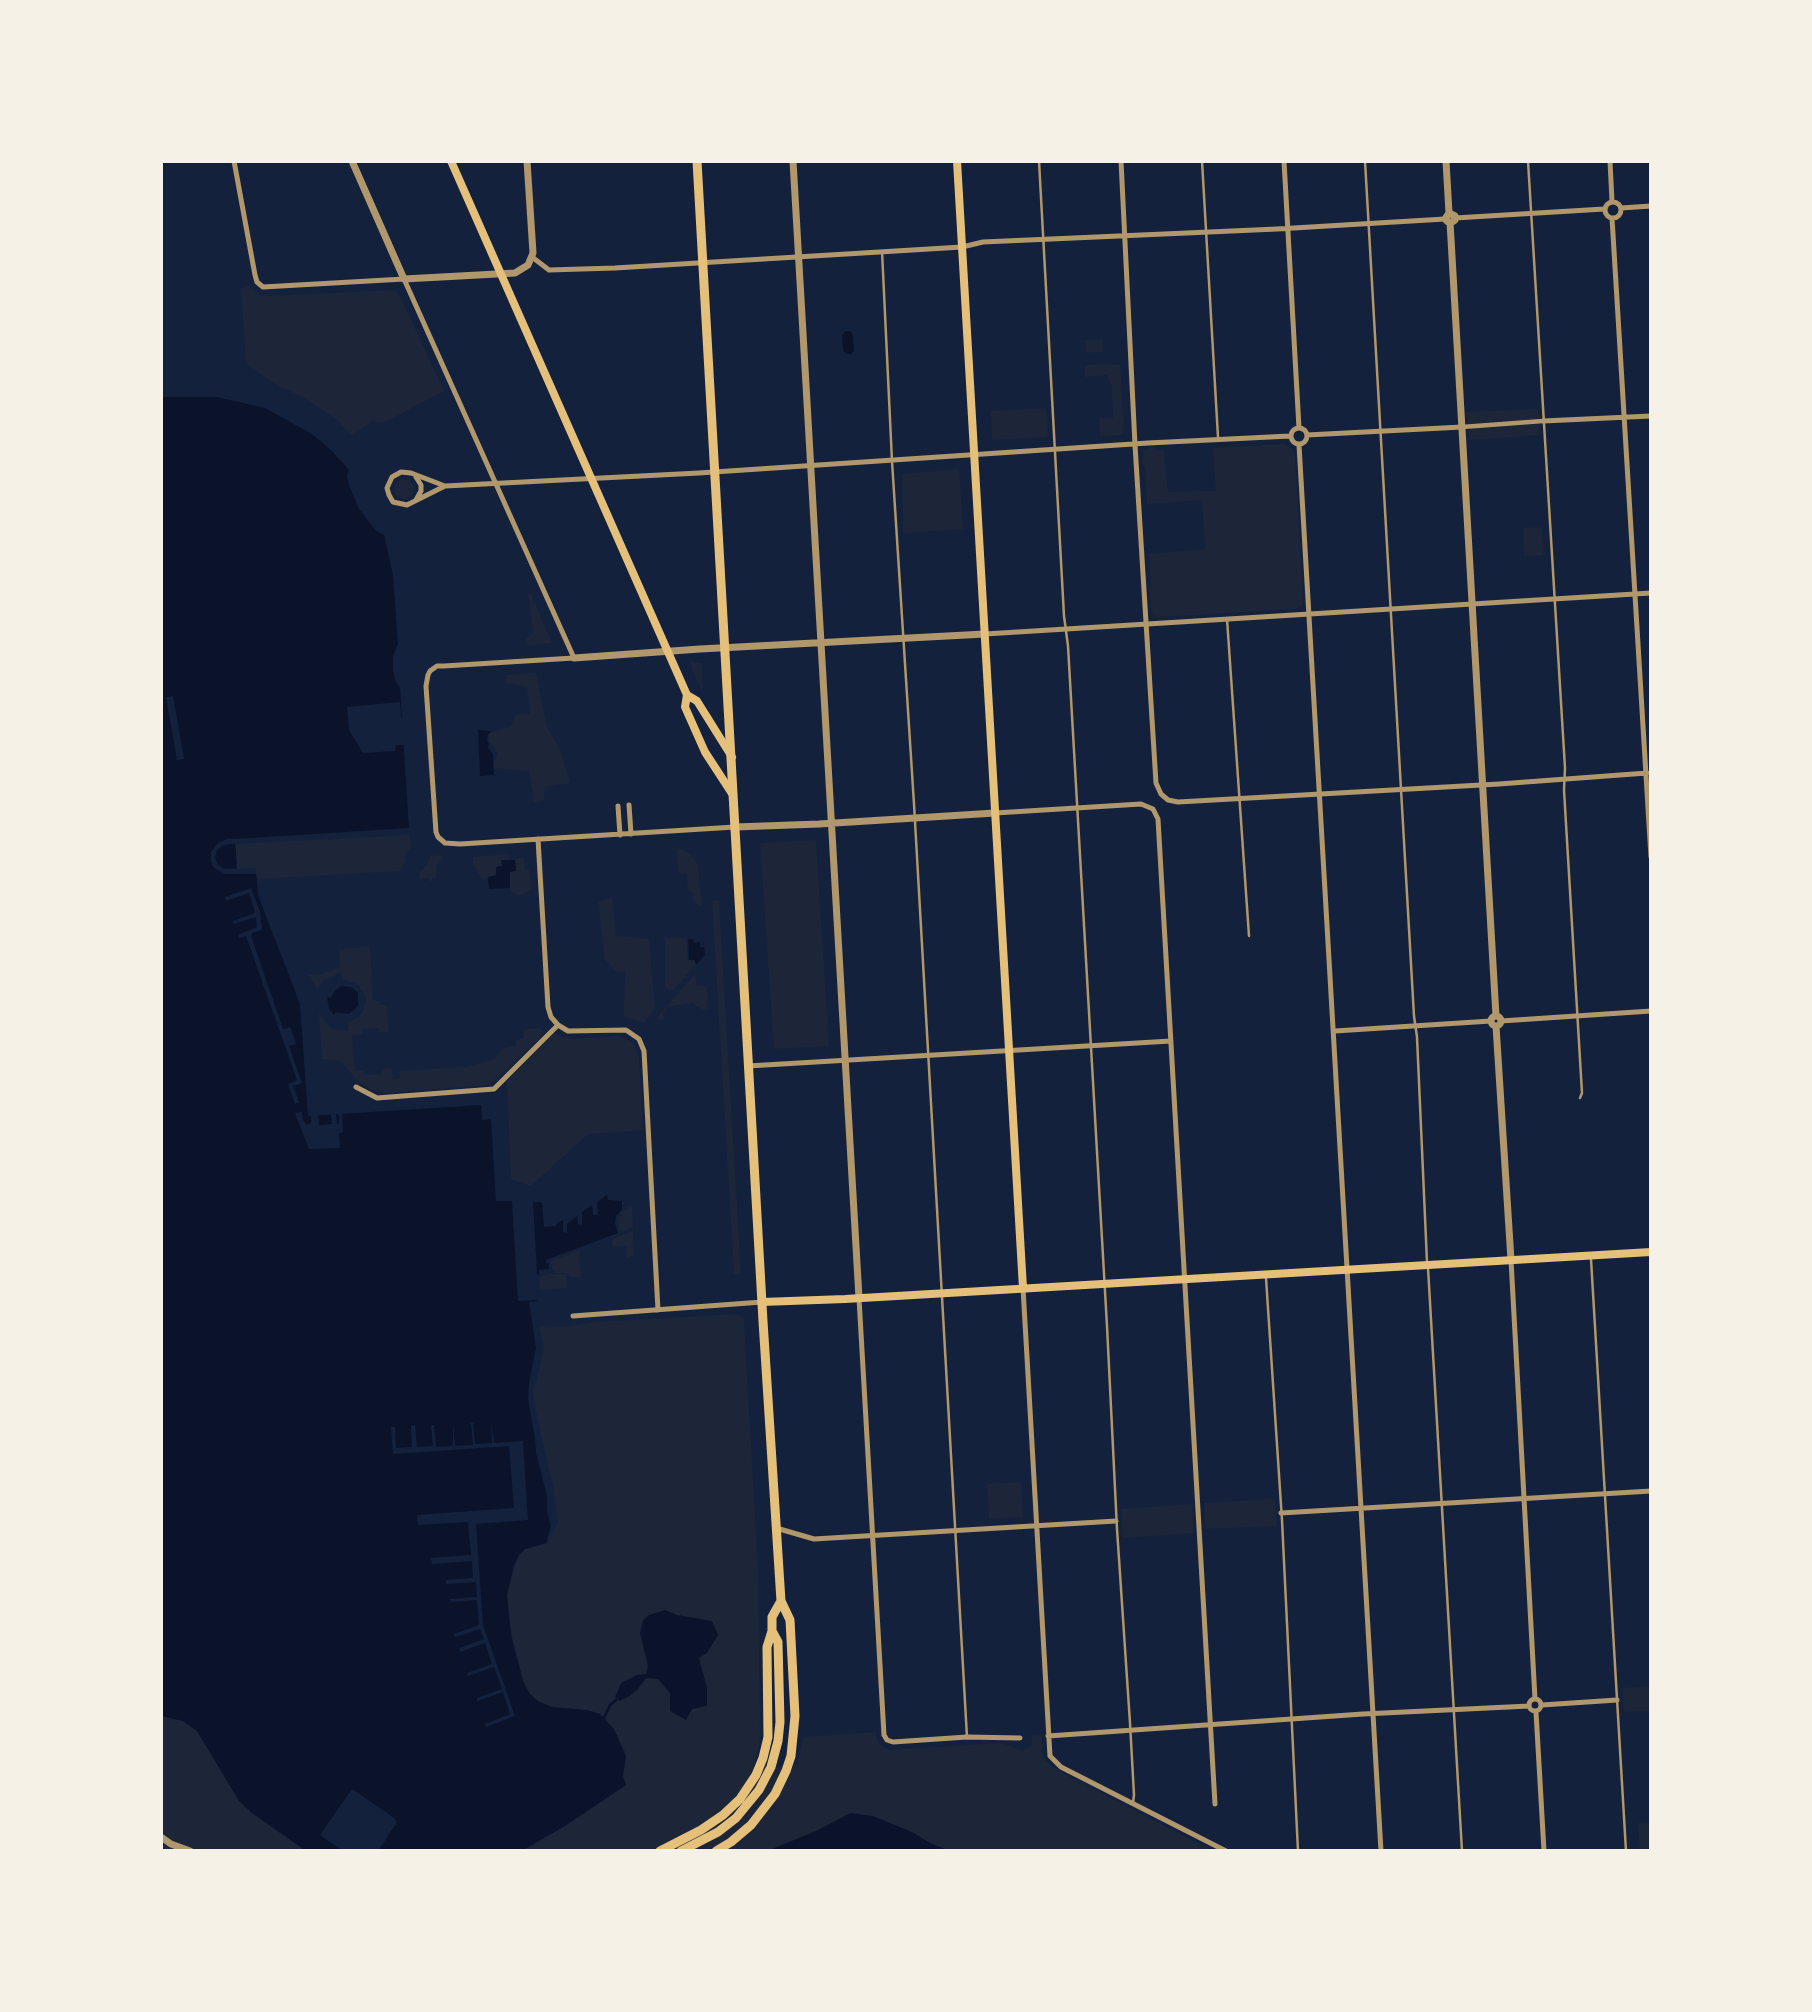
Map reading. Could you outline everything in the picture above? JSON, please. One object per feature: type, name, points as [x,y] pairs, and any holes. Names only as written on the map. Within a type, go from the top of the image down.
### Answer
[{"type":"highway","points":[[697,161],[776,1528],[781,1601],[790,1620],[795,1716],[788,1765],[775,1794],[755,1820],[731,1842],[716,1851]]},
{"type":"highway","points":[[660,1851],[719,1819],[744,1794],[761,1765],[768,1737],[767,1647],[772,1631],[772,1617],[781,1601]]},
{"type":"highway","points":[[681,1851],[718,1832],[736,1818],[759,1790],[771,1767],[779,1735],[778,1642],[772,1631]]},
{"type":"main road","points":[[451,161],[687,695],[685,707],[705,752],[733,794]]},
{"type":"main road","points":[[957,161],[1023,1288]]},
{"type":"main road","points":[[687,695],[697,701],[732,757]]},
{"type":"main road","points":[[762,1302],[1651,1252]]},
{"type":"street","points":[[234,161],[257,282],[262,287],[270,288],[515,273],[524,268],[532,257],[527,161]]},
{"type":"street","points":[[352,161],[575,658]]},
{"type":"street","points":[[793,161],[883,1733],[887,1740],[893,1742],[967,1737],[1020,1738]]},
{"type":"street","points":[[1121,161],[1135,445],[1157,782],[1164,797],[1178,802],[1240,799],[1647,773]]},
{"type":"street","points":[[1284,161],[1299,428]]},
{"type":"street","points":[[1446,161],[1535,1699]]},
{"type":"street","points":[[1610,161],[1612,201]]},
{"type":"street","points":[[1604,209],[1607,203],[1619,203],[1619,215],[1612,218]]},
{"type":"street","points":[[1621,208],[1651,206]]},
{"type":"street","points":[[532,257],[552,270],[615,268],[962,247],[976,243],[1604,209]]},
{"type":"street","points":[[1604,209],[1612,218]]},
{"type":"street","points":[[1612,218],[1651,857]]},
{"type":"street","points":[[1307,435],[1651,415]]},
{"type":"street","points":[[1290,436],[1292,431],[1304,429],[1306,441],[1299,445]]},
{"type":"street","points":[[445,486],[411,504],[402,505],[393,502],[387,488],[394,475],[401,472],[445,486],[1290,436]]},
{"type":"street","points":[[1290,436],[1294,443],[1299,445]]},
{"type":"street","points":[[1299,445],[1381,1851]]},
{"type":"street","points":[[411,473],[419,480],[421,491],[416,501],[411,504]]},
{"type":"street","points":[[1215,1804],[1158,819],[1153,809],[1141,804],[453,844],[439,839],[436,832],[426,686],[428,675],[438,666],[1651,593]]},
{"type":"street","points":[[629,805],[631,834]]},
{"type":"street","points":[[618,806],[620,835]]},
{"type":"street","points":[[538,839],[548,1007],[551,1017],[568,1031],[623,1029],[639,1039],[644,1051],[658,1310]]},
{"type":"street","points":[[1335,1031],[1651,1011]]},
{"type":"street","points":[[356,1087],[377,1098],[494,1089],[558,1025]]},
{"type":"street","points":[[748,1066],[1171,1041]]},
{"type":"street","points":[[1023,1288],[1050,1756],[1055,1762],[1226,1851]]},
{"type":"street","points":[[573,1316],[762,1302]]},
{"type":"street","points":[[1281,1513],[1651,1491]]},
{"type":"street","points":[[776,1528],[814,1539],[1116,1521]]},
{"type":"street","points":[[1535,1699],[1542,1705]]},
{"type":"street","points":[[1529,1706],[1535,1699]]},
{"type":"street","points":[[1542,1705],[1617,1700]]},
{"type":"street","points":[[1536,1712],[1542,1705]]},
{"type":"street","points":[[1048,1736],[1529,1706]]},
{"type":"street","points":[[1529,1706],[1536,1712]]},
{"type":"street","points":[[1536,1712],[1544,1851]]},
{"type":"street","points":[[161,1837],[190,1851]]},
{"type":"lane","points":[[1040,161],[1133,1802]]},
{"type":"lane","points":[[1202,161],[1218,439]]},
{"type":"lane","points":[[1365,161],[1462,1851]]},
{"type":"lane","points":[[1528,161],[1582,1093],[1580,1098]]},
{"type":"lane","points":[[882,251],[967,1737]]},
{"type":"lane","points":[[1227,619],[1249,936]]},
{"type":"lane","points":[[1591,1256],[1626,1851]]},
{"type":"lane","points":[[1266,1274],[1298,1851]]},
{"type":"shaded area","points":[[249,286],[258,294],[268,296],[394,290],[400,296],[444,391],[382,423],[373,421],[352,436],[336,419],[303,397],[278,386],[246,363],[241,289]]},
{"type":"shaded area","points":[[846,331],[853,335],[854,351],[851,354],[843,351],[842,335]]},
{"type":"shaded area","points":[[1102,339],[1103,352],[1086,353],[1085,340]]},
{"type":"shaded area","points":[[1085,365],[1120,365],[1124,431],[1121,435],[1100,436],[1099,418],[1113,418],[1112,387],[1107,375],[1085,377]]},
{"type":"shaded area","points":[[161,397],[217,397],[265,408],[312,434],[349,470],[349,485],[359,509],[376,531],[384,535],[393,575],[398,644],[393,656],[393,671],[400,688],[409,828],[235,839],[237,870],[256,871],[258,895],[300,1004],[308,1116],[481,1105],[482,1120],[491,1119],[496,1201],[512,1201],[518,1301],[537,1300],[540,1351],[532,1394],[555,1515],[547,1543],[525,1549],[514,1565],[507,1595],[511,1635],[523,1681],[530,1694],[552,1707],[600,1714],[614,1729],[626,1756],[623,1776],[626,1785],[565,1826],[521,1851],[306,1851],[239,1801],[197,1731],[183,1721],[161,1716]]},
{"type":"shaded area","points":[[1046,408],[1048,437],[992,440],[991,411]]},
{"type":"shaded area","points":[[1538,409],[1539,435],[1469,440],[1467,412]]},
{"type":"shaded area","points":[[1284,444],[1293,449],[1295,456],[1303,604],[1296,609],[1157,617],[1152,614],[1149,554],[1205,549],[1202,500],[1147,504],[1145,469],[1142,462],[1144,450],[1153,447],[1164,451],[1168,492],[1216,491],[1213,448]]},
{"type":"shaded area","points":[[959,469],[963,529],[903,533],[902,474]]},
{"type":"shaded area","points":[[404,479],[411,482],[414,489],[411,496],[404,499],[397,496],[394,489],[397,482]]},
{"type":"shaded area","points":[[1542,527],[1543,555],[1524,556],[1523,528]]},
{"type":"shaded area","points":[[528,593],[531,594],[552,643],[525,645],[525,640],[533,633]]},
{"type":"shaded area","points":[[689,662],[702,663],[703,694]]},
{"type":"shaded area","points":[[536,673],[547,728],[560,749],[570,783],[544,787],[544,800],[534,802],[529,771],[492,768],[497,755],[488,735],[510,727],[516,715],[530,713],[527,687],[507,683],[506,675]]},
{"type":"shaded area","points":[[478,730],[491,731],[487,740],[488,748],[493,754],[494,775],[480,776]]},
{"type":"shaded area","points":[[410,835],[411,848],[405,853],[406,861],[399,871],[256,879],[256,871],[237,870],[235,844]]},
{"type":"shaded area","points":[[816,840],[829,1046],[774,1049],[760,843]]},
{"type":"shaded area","points":[[677,848],[690,853],[698,865],[702,906],[694,903],[692,892],[688,891],[687,874],[678,870]]},
{"type":"shaded area","points":[[508,854],[509,860],[502,860],[502,866],[496,875],[482,879],[473,864],[473,857]]},
{"type":"shaded area","points":[[430,855],[444,856],[437,866],[436,878],[432,878],[432,881],[429,878],[420,879],[419,873],[429,862]]},
{"type":"shaded area","points":[[524,858],[525,870],[529,870],[532,890],[521,895],[512,893],[510,888],[510,872],[516,870],[515,860]]},
{"type":"shaded area","points":[[501,860],[515,860],[516,871],[510,872],[510,888],[489,889],[488,877],[496,875],[496,867],[502,866]]},
{"type":"shaded area","points":[[612,897],[616,936],[649,939],[655,1008],[645,1023],[624,1017],[625,972],[615,971],[605,959],[598,902]]},
{"type":"shaded area","points":[[712,901],[719,901],[741,1274],[734,1274]]},
{"type":"shaded area","points":[[665,938],[686,938],[688,960],[695,960],[695,966],[673,990],[665,986]]},
{"type":"shaded area","points":[[688,939],[693,939],[694,943],[700,942],[700,947],[704,947],[705,955],[696,965],[695,960],[689,960]]},
{"type":"shaded area","points":[[370,947],[373,1000],[387,1005],[389,1032],[380,1033],[379,1028],[362,1029],[362,1034],[352,1035],[355,1071],[364,1071],[365,1075],[382,1074],[382,1069],[391,1068],[393,1079],[400,1078],[399,1071],[466,1067],[494,1059],[503,1048],[516,1046],[516,1040],[524,1038],[523,1029],[539,1028],[542,1036],[489,1085],[385,1093],[372,1090],[358,1082],[344,1064],[322,1059],[319,1012],[333,1029],[349,1031],[347,1023],[363,1012],[366,1000],[364,993],[356,983],[343,980],[341,972],[323,981],[317,989],[308,975],[323,974],[340,967],[339,949]]},
{"type":"shaded area","points":[[695,974],[697,986],[707,988],[708,1009],[701,1011],[694,1003],[666,1007],[663,1012],[664,1019],[658,1020],[657,1017]]},
{"type":"shaded area","points":[[342,986],[351,987],[358,993],[358,1006],[349,1014],[336,1012],[334,1015],[329,1009],[327,997],[331,998],[335,990]]},
{"type":"shaded area","points":[[554,1033],[570,1039],[619,1036],[634,1045],[639,1058],[643,1130],[588,1134],[531,1186],[511,1179],[507,1081]]},
{"type":"shaded area","points":[[607,1195],[608,1200],[622,1201],[622,1209],[616,1216],[615,1223],[618,1233],[546,1260],[549,1269],[539,1270],[539,1275],[537,1274],[533,1202],[542,1202],[544,1227],[556,1226],[563,1220],[563,1232],[567,1233],[567,1224],[577,1216],[578,1224],[582,1225],[582,1212],[592,1205],[593,1215],[598,1215],[597,1202]]},
{"type":"shaded area","points":[[632,1206],[633,1228],[620,1232],[620,1214]]},
{"type":"shaded area","points":[[633,1231],[634,1255],[627,1259],[626,1246],[613,1247],[612,1239]]},
{"type":"shaded area","points":[[579,1251],[581,1277],[555,1273],[551,1261]]},
{"type":"shaded area","points":[[566,1274],[567,1288],[540,1290],[539,1277]]},
{"type":"shaded area","points":[[736,1314],[743,1318],[744,1323],[758,1567],[760,1733],[753,1768],[797,1765],[803,1737],[876,1732],[878,1743],[889,1750],[1002,1743],[1022,1751],[1031,1746],[1033,1735],[1041,1735],[1043,1757],[1052,1767],[1213,1851],[521,1851],[626,1785],[623,1776],[626,1756],[624,1748],[595,1712],[545,1705],[527,1692],[508,1620],[508,1587],[517,1560],[525,1549],[547,1543],[532,1394],[538,1326],[563,1327],[596,1322]]},
{"type":"shaded area","points":[[1021,1482],[1023,1517],[989,1519],[987,1484]]},
{"type":"shaded area","points":[[1275,1499],[1277,1526],[1205,1529],[1204,1503]]},
{"type":"shaded area","points":[[1192,1504],[1194,1533],[1123,1538],[1121,1509]]},
{"type":"shaded area","points":[[665,1610],[677,1615],[712,1621],[718,1635],[707,1653],[699,1658],[707,1688],[707,1706],[692,1709],[686,1720],[670,1711],[670,1693],[658,1679],[646,1678],[638,1689],[620,1701],[615,1697],[621,1683],[637,1675],[646,1674],[648,1666],[640,1633],[643,1620]]},
{"type":"shaded area","points":[[1651,1686],[1651,1711],[1624,1712],[1622,1688]]},
{"type":"shaded area","points":[[161,1716],[183,1721],[197,1731],[240,1801],[252,1813],[306,1851],[161,1851]]},
{"type":"shaded area","points":[[850,1813],[873,1816],[950,1851],[767,1851],[816,1831]]},
{"type":"shaded area","points":[[1638,1823],[1651,1823],[1651,1851],[1640,1851]]},
{"type":"pier","points":[[173,696],[184,759],[177,760],[166,697]]},
{"type":"pier","points":[[400,702],[401,717],[406,719],[405,745],[396,745],[395,751],[363,753],[349,730],[347,707]]},
{"type":"pier","points":[[256,838],[256,841],[224,845],[217,850],[215,858],[218,865],[224,869],[256,868],[256,874],[224,874],[213,867],[211,852],[219,842],[227,839]]},
{"type":"pier","points":[[251,888],[260,912],[262,930],[252,933],[251,936],[283,1029],[290,1027],[296,1044],[289,1046],[302,1083],[293,1086],[299,1102],[295,1104],[288,1084],[297,1080],[246,936],[239,938],[238,935],[257,927],[256,917],[234,924],[233,921],[255,913],[249,893],[226,901],[225,897]]},
{"type":"pier","points":[[302,1112],[303,1121],[307,1125],[311,1123],[311,1115],[318,1115],[319,1125],[332,1124],[331,1115],[336,1114],[339,1124],[339,1114],[342,1114],[340,1148],[309,1149],[295,1113]]},
{"type":"pier","points":[[540,1301],[539,1324],[544,1349],[533,1393],[558,1523],[546,1543],[551,1526],[528,1399],[536,1348],[529,1302]]},
{"type":"pier","points":[[491,1422],[494,1443],[523,1441],[528,1520],[476,1524],[483,1625],[515,1716],[486,1727],[485,1724],[510,1714],[503,1692],[477,1701],[477,1698],[502,1689],[494,1667],[468,1676],[467,1673],[492,1664],[485,1643],[460,1652],[459,1648],[484,1639],[480,1629],[455,1637],[454,1634],[479,1625],[477,1600],[451,1602],[450,1599],[477,1597],[476,1582],[446,1584],[446,1580],[473,1578],[472,1561],[432,1564],[431,1558],[471,1555],[468,1522],[418,1525],[417,1515],[514,1508],[509,1446],[393,1454],[391,1427],[395,1427],[396,1448],[412,1447],[411,1426],[415,1425],[417,1447],[433,1446],[431,1425],[434,1425],[436,1447],[453,1446],[453,1424],[455,1446],[473,1445],[471,1423],[475,1444],[492,1443]]},
{"type":"pier","points":[[352,1789],[397,1822],[378,1851],[344,1851],[320,1835]]},
{"type":"waterway","points":[[604,1718],[610,1705],[616,1700]]}]
